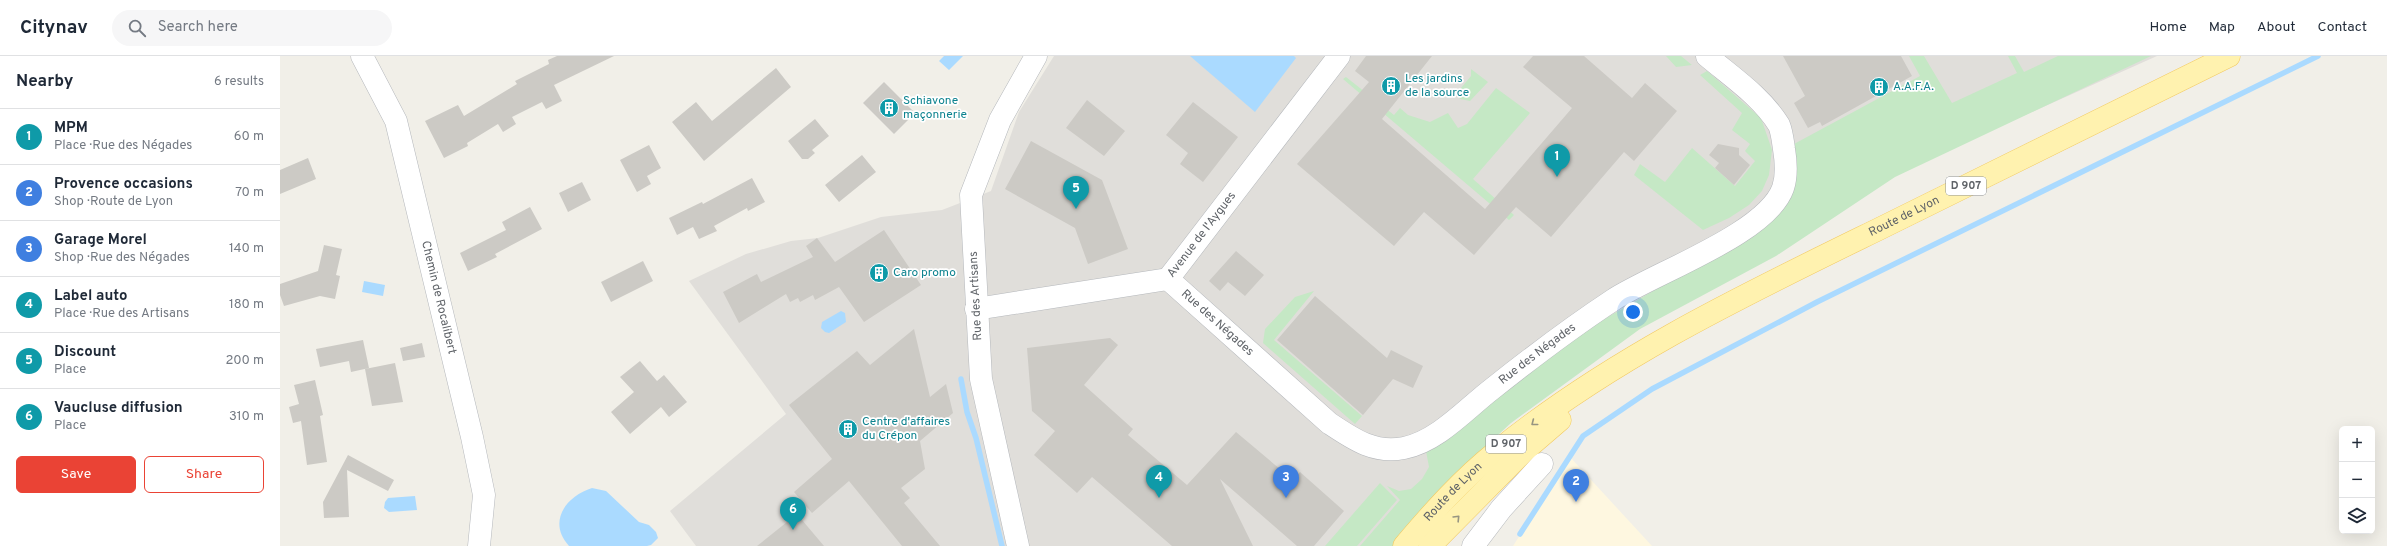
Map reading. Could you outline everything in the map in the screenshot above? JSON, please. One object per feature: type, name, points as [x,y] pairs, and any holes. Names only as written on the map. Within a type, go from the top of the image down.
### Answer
[{"type":"main road","name":"Route de Lyon","points":[[1404,546],[1447,499],[1494,454],[1559,403],[1625,363],[1777,278],[2229,56]]},
{"type":"main road","name":"Route de Lyon","points":[[1430,546],[1524,452],[1625,363]]},
{"type":"street","name":"Chemin de Rocalibert","points":[[362,56],[396,122],[472,437],[484,495],[479,546]]},
{"type":"street","name":"Rue des Artisans","points":[[1018,546],[981,379],[971,195],[1000,120],[1036,56]]},
{"type":"street","name":"Avenue de l'Aygues","points":[[976,309],[1168,278],[1339,56]]},
{"type":"street","name":"Rue des Négades","points":[[1168,278],[1329,423],[1350,437],[1366,446],[1384,449],[1411,445],[1428,438],[1446,426],[1493,388],[1614,300],[1736,234],[1772,208],[1783,188],[1786,162],[1779,126],[1756,97],[1707,56]]},
{"type":"street","points":[[1473,546],[1501,509],[1542,464]]},
{"type":"shaded area","points":[[1054,56],[2157,56],[1833,201],[1576,364],[1425,492],[1382,546],[696,546],[670,511],[786,414],[689,281],[746,254],[791,241],[818,238],[881,217],[942,210],[991,191],[1019,112]]},
{"type":"shaded area","points":[[1570,457],[1652,546],[1513,546]]},
{"type":"green space","points":[[1666,56],[1681,56],[1692,65],[1676,67]]},
{"type":"green space","points":[[1909,56],[1924,56],[1952,103],[2017,73],[2008,56],[2015,56],[2024,72],[2058,56],[2151,56],[1895,177],[1776,256],[1640,329],[1511,423],[1444,485],[1395,546],[1360,546],[1400,500],[1387,486],[1399,491],[1411,489],[1422,479],[1429,467],[1426,451],[1521,376],[1601,321],[1754,233],[1794,144],[1920,76]]},
{"type":"green space","points":[[1471,69],[1488,82],[1470,101],[1460,99],[1456,94],[1471,76]]},
{"type":"green space","points":[[1707,71],[1761,118],[1772,150],[1769,175],[1762,191],[1749,205],[1729,218],[1703,230],[1634,175],[1640,164],[1665,182],[1692,148],[1735,186],[1755,161],[1745,151],[1750,144],[1732,130],[1742,113],[1700,75]]},
{"type":"green space","points":[[1346,77],[1394,115],[1400,108],[1408,115],[1430,122],[1448,113],[1458,128],[1467,124],[1496,88],[1530,113],[1473,179],[1514,215],[1509,220],[1343,79]]},
{"type":"green space","points":[[1314,291],[1274,340],[1362,416],[1355,424],[1263,343],[1265,329],[1295,297]]},
{"type":"green space","points":[[1380,483],[1397,500],[1357,546],[1325,546]]},
{"type":"water","points":[[944,56],[963,56],[949,70],[939,61]]},
{"type":"water","points":[[1190,56],[1294,56],[1296,58],[1255,112]]},
{"type":"water","points":[[364,281],[385,285],[383,296],[362,292]]},
{"type":"water","points":[[841,311],[845,313],[846,322],[829,333],[825,332],[821,328],[822,322]]},
{"type":"water","points":[[592,488],[606,491],[639,522],[649,525],[656,532],[658,538],[651,545],[647,546],[569,546],[563,537],[560,528],[562,511],[574,497]]},
{"type":"water","points":[[415,496],[417,510],[389,512],[384,508],[385,502],[388,498]]},
{"type":"building","points":[[557,56],[614,56],[554,85],[562,101],[546,109],[542,102],[512,117],[516,124],[503,132],[498,124],[467,143],[468,146],[444,158],[425,121],[458,105],[464,116],[517,84],[515,81],[549,64],[548,60]]},
{"type":"building","points":[[1366,56],[1432,56],[1382,119],[1485,209],[1572,108],[1523,67],[1533,56],[1584,56],[1632,98],[1645,83],[1677,111],[1634,161],[1624,152],[1551,237],[1516,207],[1474,255],[1424,212],[1394,246],[1297,164],[1369,82],[1355,71]]},
{"type":"building","points":[[1783,56],[1901,56],[1912,76],[1822,126],[1820,122],[1808,128],[1794,103],[1805,96]]},
{"type":"building","points":[[776,68],[791,87],[704,161],[672,122],[696,102],[712,121]]},
{"type":"building","name":"Schiavone maçonnerie","points":[[884,82],[915,113],[894,134],[863,103]]},
{"type":"building","points":[[1087,100],[1125,131],[1104,156],[1066,128]]},
{"type":"building","points":[[1193,102],[1238,137],[1203,182],[1180,164],[1188,153],[1166,135]]},
{"type":"building","points":[[815,119],[829,136],[812,150],[815,153],[808,159],[802,159],[788,141]]},
{"type":"building","points":[[1031,141],[1102,180],[1128,249],[1088,264],[1075,228],[1005,189]]},
{"type":"building","points":[[1718,144],[1739,148],[1739,155],[1750,165],[1734,185],[1715,168],[1719,163],[1709,155]]},
{"type":"building","points":[[649,145],[661,168],[647,176],[651,184],[637,192],[620,160]]},
{"type":"building","points":[[862,155],[876,172],[839,202],[825,185]]},
{"type":"building","points":[[308,158],[316,179],[280,194],[280,170]]},
{"type":"building","points":[[752,178],[765,202],[748,211],[747,208],[714,226],[717,231],[699,239],[693,227],[677,235],[669,218],[702,202],[703,204]]},
{"type":"building","points":[[582,182],[591,200],[568,212],[559,193]]},
{"type":"building","points":[[530,207],[542,229],[495,254],[497,257],[468,271],[460,253],[506,230],[502,222]]},
{"type":"building","points":[[884,230],[921,285],[864,322],[839,287],[815,300],[813,295],[800,302],[798,298],[790,302],[786,294],[739,323],[723,292],[757,274],[761,282],[813,257],[806,246],[817,238],[835,262]]},
{"type":"building","points":[[324,245],[342,249],[336,275],[340,276],[335,299],[320,296],[284,306],[280,295],[280,284],[318,271]]},
{"type":"building","points":[[1236,251],[1264,275],[1245,296],[1228,282],[1220,291],[1209,281]]},
{"type":"building","points":[[643,261],[653,281],[611,302],[601,282]]},
{"type":"building","points":[[1315,296],[1387,358],[1391,350],[1423,366],[1413,388],[1393,379],[1363,415],[1277,340]]},
{"type":"building","name":"Centre d'affaires du Crépon","points":[[914,329],[930,397],[946,384],[953,413],[920,441],[925,469],[901,488],[910,498],[904,503],[940,546],[902,546],[849,481],[812,513],[794,492],[832,459],[789,405],[857,351],[870,365]]},
{"type":"building","points":[[1110,338],[1118,345],[1084,385],[1133,429],[1128,435],[1187,485],[1236,432],[1293,480],[1300,472],[1344,511],[1314,546],[1297,546],[1220,479],[1253,546],[1172,546],[1092,477],[1077,493],[1034,455],[1055,431],[1032,411],[1027,348]]},
{"type":"building","points":[[363,340],[369,368],[351,372],[349,361],[320,367],[316,349]]},
{"type":"building","points":[[422,343],[425,357],[403,361],[400,348]]},
{"type":"building","points":[[640,361],[657,381],[664,375],[687,402],[669,417],[661,407],[630,434],[611,412],[634,392],[620,377]]},
{"type":"building","points":[[395,363],[403,402],[372,406],[365,369]]},
{"type":"building","points":[[315,380],[323,415],[320,416],[327,462],[307,465],[301,421],[293,423],[289,407],[299,404],[294,385]]},
{"type":"building","points":[[348,455],[394,480],[388,491],[347,470],[349,517],[324,518],[323,502]]},
{"type":"building","points":[[797,514],[824,546],[757,546]]},
{"type":"waterway","points":[[1520,534],[1583,436],[1652,389],[1817,302],[2318,56]]},
{"type":"waterway","points":[[961,379],[967,412],[976,438],[1002,546]]},
{"type":"place","name":"Les jardins de la source","points":[[1391,86]]},
{"type":"place","name":"A.A.F.A.","points":[[1879,87]]},
{"type":"place","name":"Schiavone maçonnerie","points":[[889,108]]},
{"type":"place","name":"MPM","points":[[1557,177]]},
{"type":"place","name":"Discount","points":[[1076,209]]},
{"type":"place","name":"Caro promo","points":[[879,273]]},
{"type":"place","name":"Centre d'affaires du Crépon","points":[[848,429]]},
{"type":"place","name":"Label auto","points":[[1159,498]]},
{"type":"place","name":"Garage Morel","points":[[1286,498]]},
{"type":"place","name":"Provence occasions","points":[[1576,502]]},
{"type":"place","name":"Vaucluse diffusion","points":[[793,530]]}]
